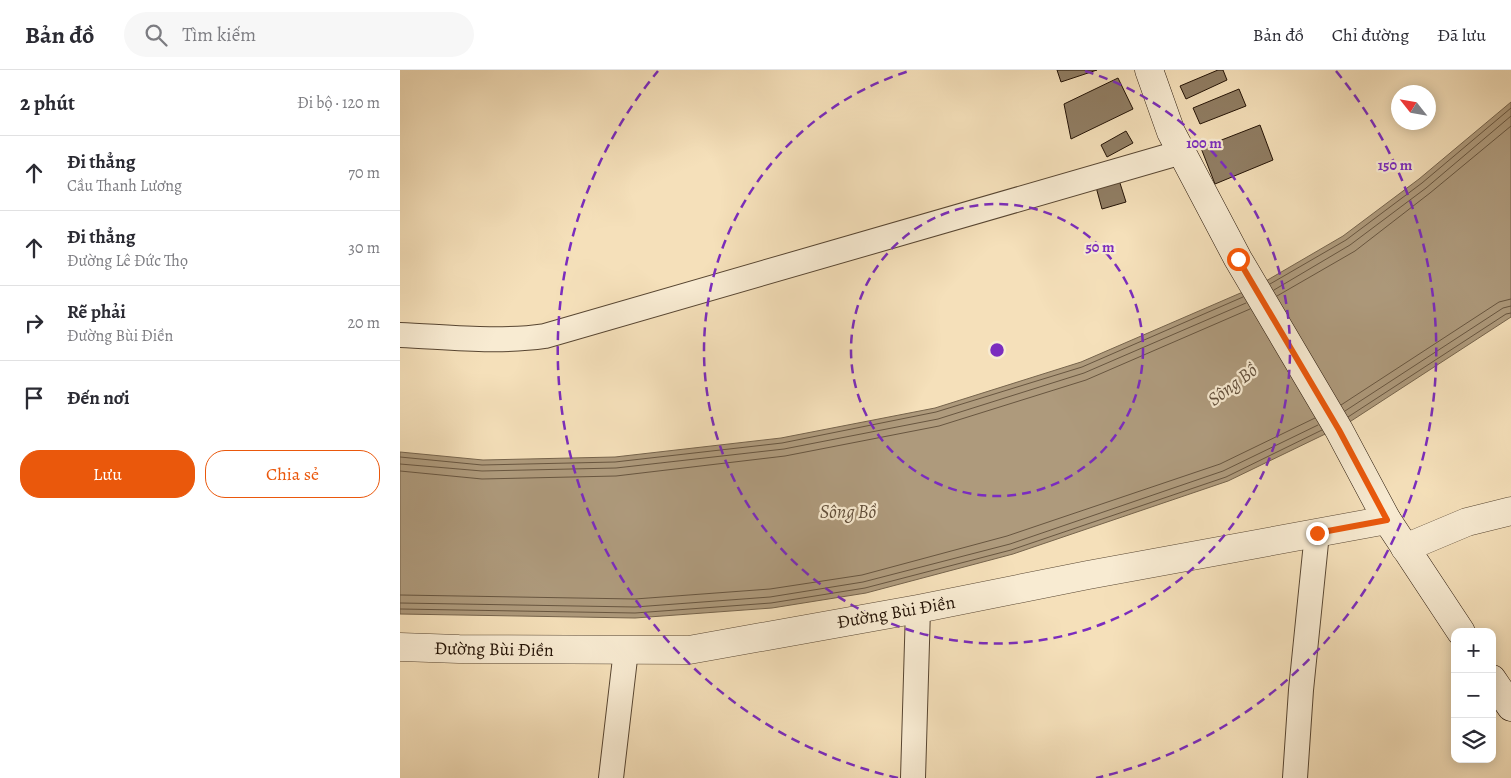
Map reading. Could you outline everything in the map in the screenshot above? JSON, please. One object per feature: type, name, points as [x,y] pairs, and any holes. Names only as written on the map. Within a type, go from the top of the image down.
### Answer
[{"type":"street","points":[[1148,70],[1171,132],[1238,259],[1339,430],[1387,520],[1458,628]]},
{"type":"street","points":[[400,335],[498,340],[519,340],[545,336],[1182,152]]},
{"type":"street","points":[[1405,548],[1467,522],[1511,511]]},
{"type":"street","name":"Đường Bùi Điền","points":[[400,647],[689,650],[918,609],[1088,575],[1387,520]]},
{"type":"street","points":[[1295,778],[1300,690],[1317,533]]},
{"type":"street","points":[[913,778],[918,609]]},
{"type":"street","points":[[611,778],[626,650]]},
{"type":"street","points":[[1496,685],[1511,707]]},
{"type":"water","name":"Sông Bồ","points":[[1511,102],[1511,317],[1348,423],[1228,481],[1013,554],[866,593],[772,608],[635,618],[400,614],[400,452],[483,460],[615,457],[781,438],[935,408],[1081,362],[1259,285],[1343,236],[1419,179]]},
{"type":"building","points":[[1057,70],[1097,70],[1061,82]]},
{"type":"building","points":[[1218,70],[1223,70],[1227,80],[1186,99],[1180,86]]},
{"type":"building","points":[[1118,78],[1133,109],[1071,139],[1064,104]]},
{"type":"building","points":[[1239,89],[1246,106],[1200,124],[1193,108]]},
{"type":"building","points":[[1260,125],[1273,160],[1215,184],[1201,148]]},
{"type":"building","points":[[1126,131],[1133,143],[1107,157],[1101,145]]},
{"type":"building","points":[[1119,180],[1126,202],[1102,209],[1096,187]]},
{"type":"route","points":[[1238,259],[1339,430],[1387,520],[1317,533]]}]
